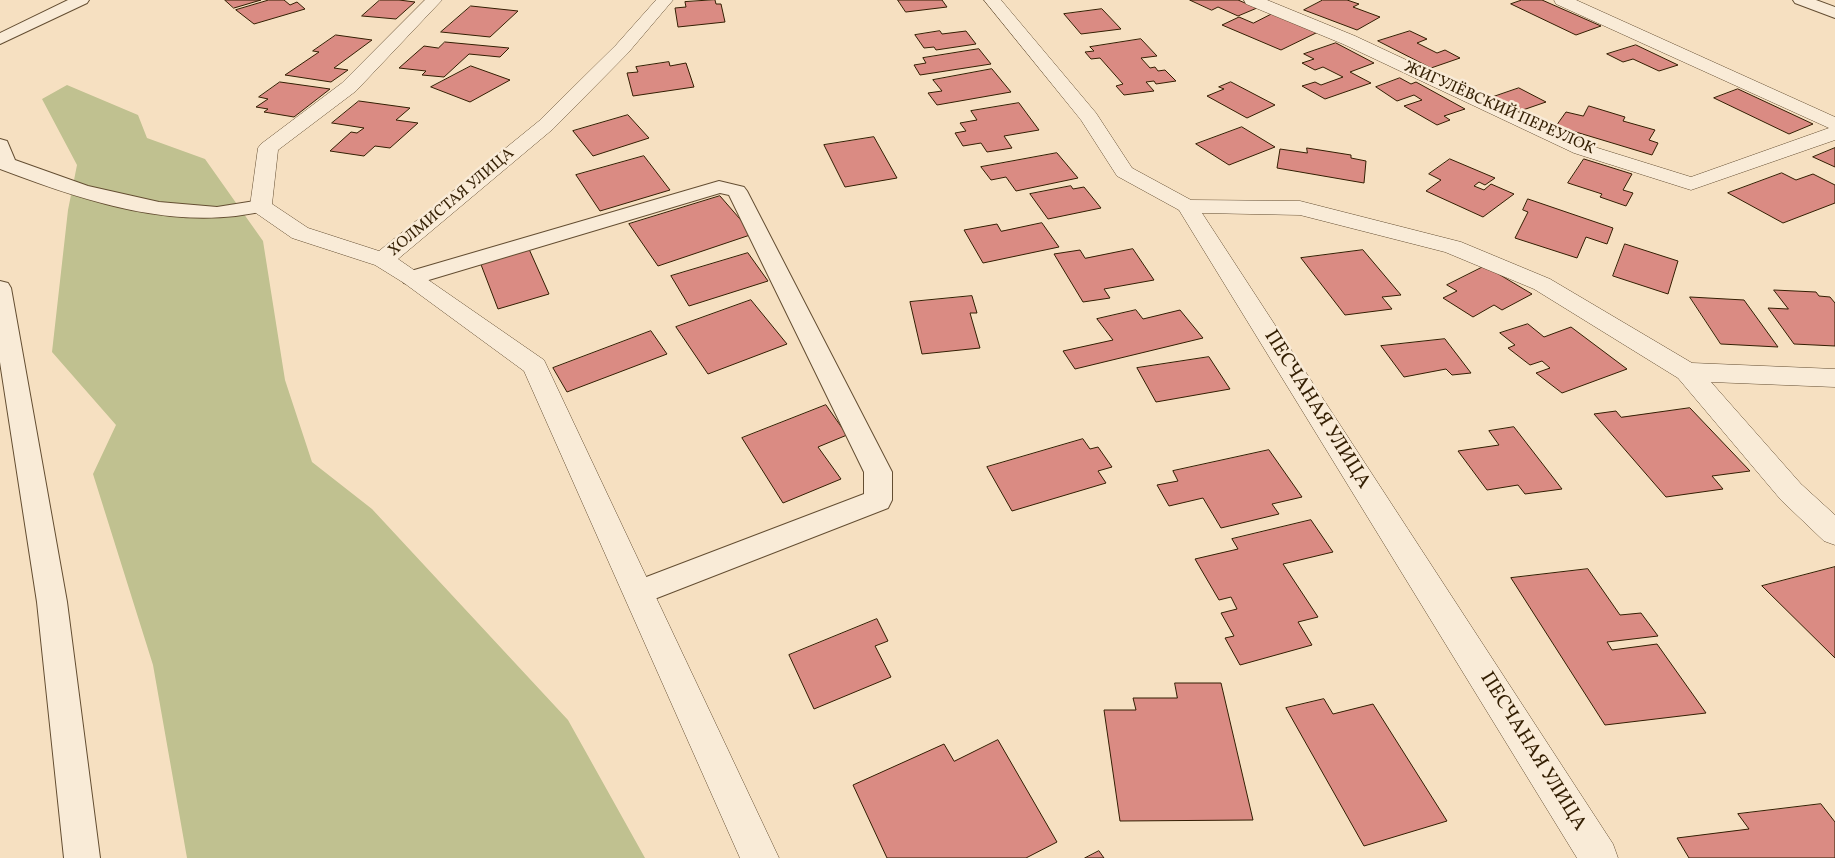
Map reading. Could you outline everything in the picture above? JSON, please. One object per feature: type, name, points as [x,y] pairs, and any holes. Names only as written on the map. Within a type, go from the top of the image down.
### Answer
[{"type":"street","points":[[261,206],[268,148],[349,87],[434,0]]},
{"type":"street","name":"ХОЛМИСТАЯ УЛИЦА","points":[[261,206],[300,233],[383,260],[546,125],[622,49],[665,0]]},
{"type":"street","name":"ПЕСЧАНАЯ УЛИЦА","points":[[992,0],[1089,118],[1124,172],[1187,206],[1599,858]]},
{"type":"street","name":"ЖИГУЛЁВСКИЙ ПЕРЕУЛОК","points":[[1252,0],[1349,40],[1581,149],[1691,184],[1835,133]]},
{"type":"street","points":[[1562,0],[1835,124]]},
{"type":"street","points":[[1187,206],[1300,208],[1453,247],[1542,284],[1687,372],[1791,492],[1835,533]]},
{"type":"street","points":[[383,260],[412,278],[535,366],[760,858]]},
{"type":"street","points":[[1687,372],[1835,378]]},
{"type":"lane","points":[[0,39],[81,0]]},
{"type":"lane","points":[[1801,0],[1835,13]]},
{"type":"lane","points":[[2,160],[44,179],[149,207],[213,214],[261,206]]},
{"type":"lane","points":[[412,278],[719,187],[737,191],[878,472],[878,500],[639,594]]},
{"type":"lane","points":[[0,288],[52,602],[82,858]]},
{"type":"green space","points":[[67,85],[138,115],[147,138],[205,159],[263,241],[285,380],[312,462],[372,509],[568,720],[645,858],[187,858],[153,665],[93,474],[116,425],[52,352],[68,210],[77,165],[42,99]]},
{"type":"building","points":[[225,0],[261,0],[234,8]]},
{"type":"building","points":[[269,0],[284,0],[290,5],[297,2],[305,9],[254,24],[236,10]]},
{"type":"building","points":[[380,0],[415,2],[396,19],[362,16]]},
{"type":"building","points":[[715,0],[716,4],[721,4],[725,22],[678,27],[675,8],[686,7],[685,2]]},
{"type":"building","points":[[898,0],[942,0],[947,7],[906,12]]},
{"type":"building","points":[[1190,0],[1238,0],[1257,8],[1238,16],[1218,7],[1212,10]]},
{"type":"building","points":[[1323,0],[1347,0],[1359,4],[1353,7],[1380,17],[1357,30],[1304,10]]},
{"type":"building","points":[[1522,0],[1542,0],[1601,26],[1576,35],[1511,4]]},
{"type":"building","points":[[471,6],[518,11],[490,37],[441,32]]},
{"type":"building","points":[[1102,9],[1121,29],[1081,34],[1064,14]]},
{"type":"building","points":[[1272,14],[1318,32],[1281,50],[1222,25],[1239,17],[1253,23]]},
{"type":"building","points":[[940,31],[942,34],[966,31],[976,44],[936,50],[934,47],[924,48],[915,35]]},
{"type":"building","points":[[1410,31],[1427,39],[1417,43],[1437,53],[1445,50],[1460,58],[1431,68],[1378,41]]},
{"type":"building","points":[[336,35],[372,40],[334,68],[348,70],[331,82],[285,75],[319,52],[313,51]]},
{"type":"building","points":[[1141,39],[1157,56],[1141,58],[1150,68],[1155,67],[1158,71],[1165,70],[1176,81],[1156,84],[1154,81],[1146,82],[1154,91],[1124,95],[1116,86],[1123,84],[1100,58],[1091,59],[1085,52],[1094,51],[1090,47]]},
{"type":"building","points":[[445,42],[509,48],[500,57],[469,54],[444,77],[422,75],[426,71],[399,68],[424,46],[438,48]]},
{"type":"building","points":[[1336,43],[1374,63],[1350,72],[1371,83],[1325,99],[1302,86],[1315,82],[1321,85],[1343,77],[1323,67],[1315,70],[1302,63],[1314,59],[1304,54]]},
{"type":"building","points":[[1636,45],[1678,65],[1659,71],[1633,59],[1623,62],[1607,54]]},
{"type":"building","points":[[979,49],[991,64],[920,75],[914,65],[926,63],[923,58]]},
{"type":"building","points":[[669,62],[670,66],[686,63],[694,87],[633,96],[627,73],[638,72],[636,67]]},
{"type":"building","points":[[471,66],[510,80],[470,102],[431,87]]},
{"type":"building","points":[[992,69],[1011,92],[937,105],[928,93],[942,91],[933,80]]},
{"type":"building","points":[[1400,78],[1411,84],[1416,82],[1465,109],[1444,116],[1450,120],[1437,125],[1404,106],[1422,100],[1414,95],[1397,101],[1376,87]]},
{"type":"building","points":[[280,82],[330,89],[294,117],[264,112],[268,109],[256,107],[268,99],[259,97]]},
{"type":"building","points":[[1231,82],[1275,105],[1247,118],[1207,96],[1224,89],[1219,87]]},
{"type":"building","points":[[1519,88],[1546,102],[1517,112],[1490,98]]},
{"type":"building","points":[[1738,89],[1813,124],[1789,134],[1714,98]]},
{"type":"building","points":[[359,101],[410,108],[396,120],[418,123],[390,148],[375,146],[364,156],[330,151],[351,132],[357,133],[364,128],[332,123]]},
{"type":"building","points":[[1019,103],[1039,130],[1004,136],[1012,148],[987,152],[981,143],[963,146],[955,133],[966,131],[960,123],[977,120],[971,111]]},
{"type":"building","points":[[1589,106],[1625,117],[1623,121],[1655,130],[1649,140],[1658,143],[1652,155],[1556,126],[1566,112],[1583,116]]},
{"type":"building","points":[[628,115],[649,138],[593,156],[573,131]]},
{"type":"building","points":[[1242,127],[1275,147],[1229,165],[1196,144]]},
{"type":"building","points":[[874,137],[897,178],[845,187],[824,145]]},
{"type":"building","points":[[1307,148],[1351,155],[1351,158],[1366,161],[1364,183],[1277,168],[1280,149],[1307,153]]},
{"type":"building","points":[[1835,148],[1835,167],[1813,157]]},
{"type":"building","points":[[1057,153],[1078,178],[1016,191],[1006,177],[991,180],[981,167]]},
{"type":"building","points":[[644,156],[670,190],[600,211],[576,175]]},
{"type":"building","points":[[1450,159],[1495,178],[1485,185],[1479,182],[1474,186],[1484,190],[1491,184],[1514,194],[1483,217],[1426,191],[1441,180],[1429,174]]},
{"type":"building","points":[[1584,159],[1632,174],[1623,190],[1633,193],[1626,206],[1600,197],[1602,194],[1568,183]]},
{"type":"building","points":[[1782,173],[1796,180],[1813,174],[1835,185],[1835,203],[1783,223],[1728,193]]},
{"type":"building","points":[[1071,186],[1073,189],[1084,187],[1101,208],[1048,219],[1030,194]]},
{"type":"building","points":[[720,196],[753,234],[658,266],[629,224]]},
{"type":"building","points":[[1528,199],[1613,228],[1607,244],[1586,237],[1577,258],[1515,238],[1528,212],[1523,210]]},
{"type":"building","points":[[1042,223],[1059,247],[983,263],[964,230],[997,224],[1001,231]]},
{"type":"building","points":[[1625,244],[1678,261],[1668,294],[1613,276]]},
{"type":"building","points":[[529,249],[549,294],[498,309],[480,262]]},
{"type":"building","points":[[1133,249],[1154,280],[1104,289],[1110,298],[1083,302],[1054,254],[1080,250],[1085,258]]},
{"type":"building","points":[[1363,250],[1401,295],[1382,297],[1392,309],[1345,315],[1301,258]]},
{"type":"building","points":[[748,253],[768,281],[689,306],[671,276]]},
{"type":"building","points":[[1485,266],[1532,294],[1502,310],[1494,305],[1473,317],[1443,298],[1457,291],[1447,285]]},
{"type":"building","points":[[1774,290],[1816,292],[1819,296],[1830,297],[1835,303],[1835,346],[1794,344],[1768,308],[1788,309]]},
{"type":"building","points":[[972,296],[977,313],[970,313],[980,348],[922,354],[910,302]]},
{"type":"building","points":[[1690,297],[1744,300],[1778,347],[1721,344]]},
{"type":"building","points":[[751,300],[787,344],[708,374],[676,327]]},
{"type":"building","points":[[1136,310],[1143,319],[1180,310],[1203,338],[1075,369],[1063,351],[1113,340],[1097,319]]},
{"type":"building","points":[[1528,324],[1544,337],[1571,327],[1627,369],[1562,393],[1536,373],[1550,368],[1542,361],[1530,365],[1508,348],[1515,345],[1500,333]]},
{"type":"building","points":[[651,331],[667,354],[567,392],[553,368]]},
{"type":"building","points":[[1445,339],[1471,373],[1452,375],[1446,369],[1404,377],[1381,346]]},
{"type":"building","points":[[1209,357],[1230,389],[1156,402],[1137,368]]},
{"type":"building","points":[[826,405],[847,435],[818,447],[841,479],[783,503],[742,438]]},
{"type":"building","points":[[1690,408],[1750,471],[1712,476],[1723,489],[1666,497],[1594,414],[1616,411],[1621,417]]},
{"type":"building","points":[[1514,427],[1562,489],[1525,494],[1518,485],[1487,490],[1458,451],[1499,445],[1489,431]]},
{"type":"building","points":[[1083,439],[1090,449],[1098,447],[1112,467],[1098,471],[1106,483],[1012,511],[987,467]]},
{"type":"building","points":[[1269,450],[1302,497],[1272,504],[1279,514],[1221,528],[1203,498],[1169,506],[1157,485],[1178,481],[1173,471]]},
{"type":"building","points":[[1311,520],[1333,552],[1283,564],[1318,617],[1298,622],[1312,645],[1240,665],[1225,638],[1234,636],[1221,613],[1237,609],[1231,597],[1219,600],[1195,559],[1238,549],[1232,539]]},
{"type":"building","points":[[1835,567],[1835,658],[1762,586]]},
{"type":"building","points":[[1588,569],[1620,615],[1641,613],[1658,636],[1607,642],[1612,650],[1657,644],[1706,713],[1605,725],[1511,578]]},
{"type":"building","points":[[877,619],[888,641],[875,646],[891,677],[814,709],[789,655]]},
{"type":"building","points":[[1175,683],[1221,683],[1253,820],[1120,821],[1104,710],[1136,710],[1133,698],[1177,698]]},
{"type":"building","points":[[1324,699],[1333,714],[1373,704],[1447,821],[1364,846],[1286,708]]},
{"type":"building","points":[[998,740],[1057,842],[1026,858],[887,858],[853,785],[944,744],[954,761]]},
{"type":"building","points":[[1821,804],[1835,822],[1835,858],[1689,858],[1677,838],[1749,829],[1738,814]]},
{"type":"building","points":[[1099,851],[1104,858],[1085,858]]}]
